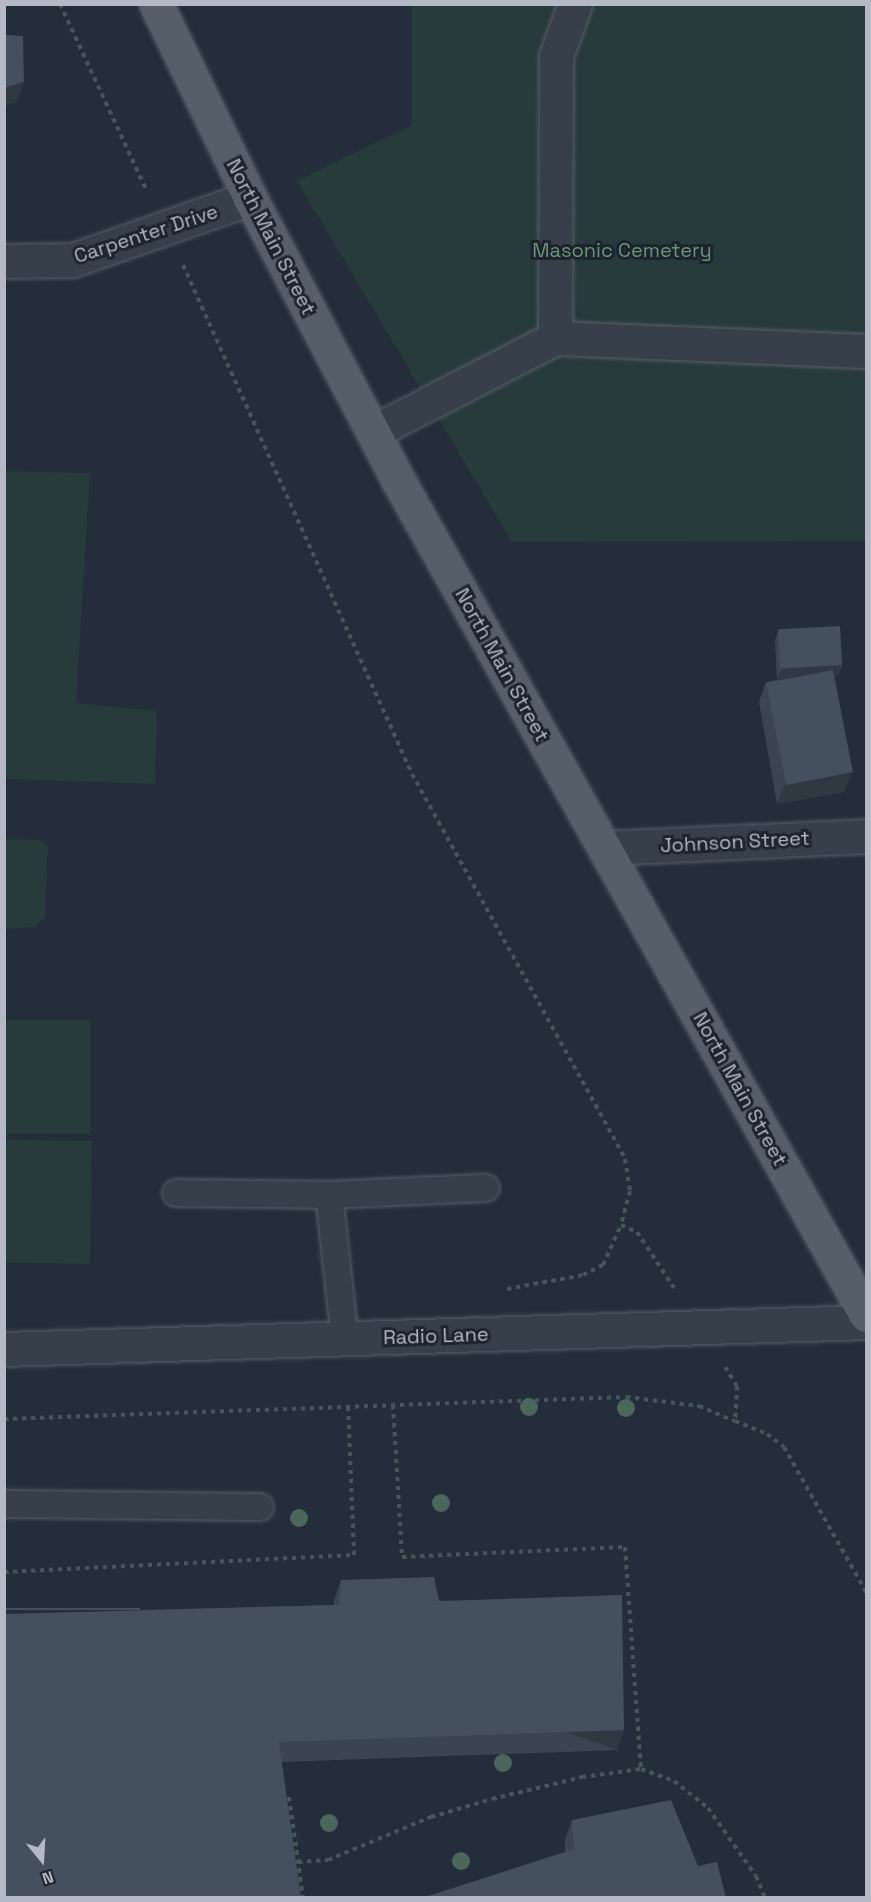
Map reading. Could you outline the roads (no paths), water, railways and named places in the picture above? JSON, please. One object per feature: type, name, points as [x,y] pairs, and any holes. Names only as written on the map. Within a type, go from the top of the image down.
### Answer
[{"type":"main road","name":"North Main Street","points":[[156,4],[250,198],[373,432],[867,1315]]},
{"type":"street","points":[[555,338],[556,56],[575,4]]},
{"type":"street","name":"Carpenter Drive","points":[[4,261],[74,260],[250,198]]},
{"type":"street","points":[[373,432],[555,338],[867,351]]},
{"type":"street","name":"Johnson Street","points":[[604,848],[867,836]]},
{"type":"street","name":"Radio Lane","points":[[4,1349],[867,1322]]},
{"type":"lane","points":[[176,1193],[329,1195],[486,1188]]},
{"type":"lane","points":[[329,1195],[345,1339]]},
{"type":"lane","points":[[4,1504],[260,1507]]},
{"type":"park label","name":"Masonic Cemetery","points":[[622,250]]}]
